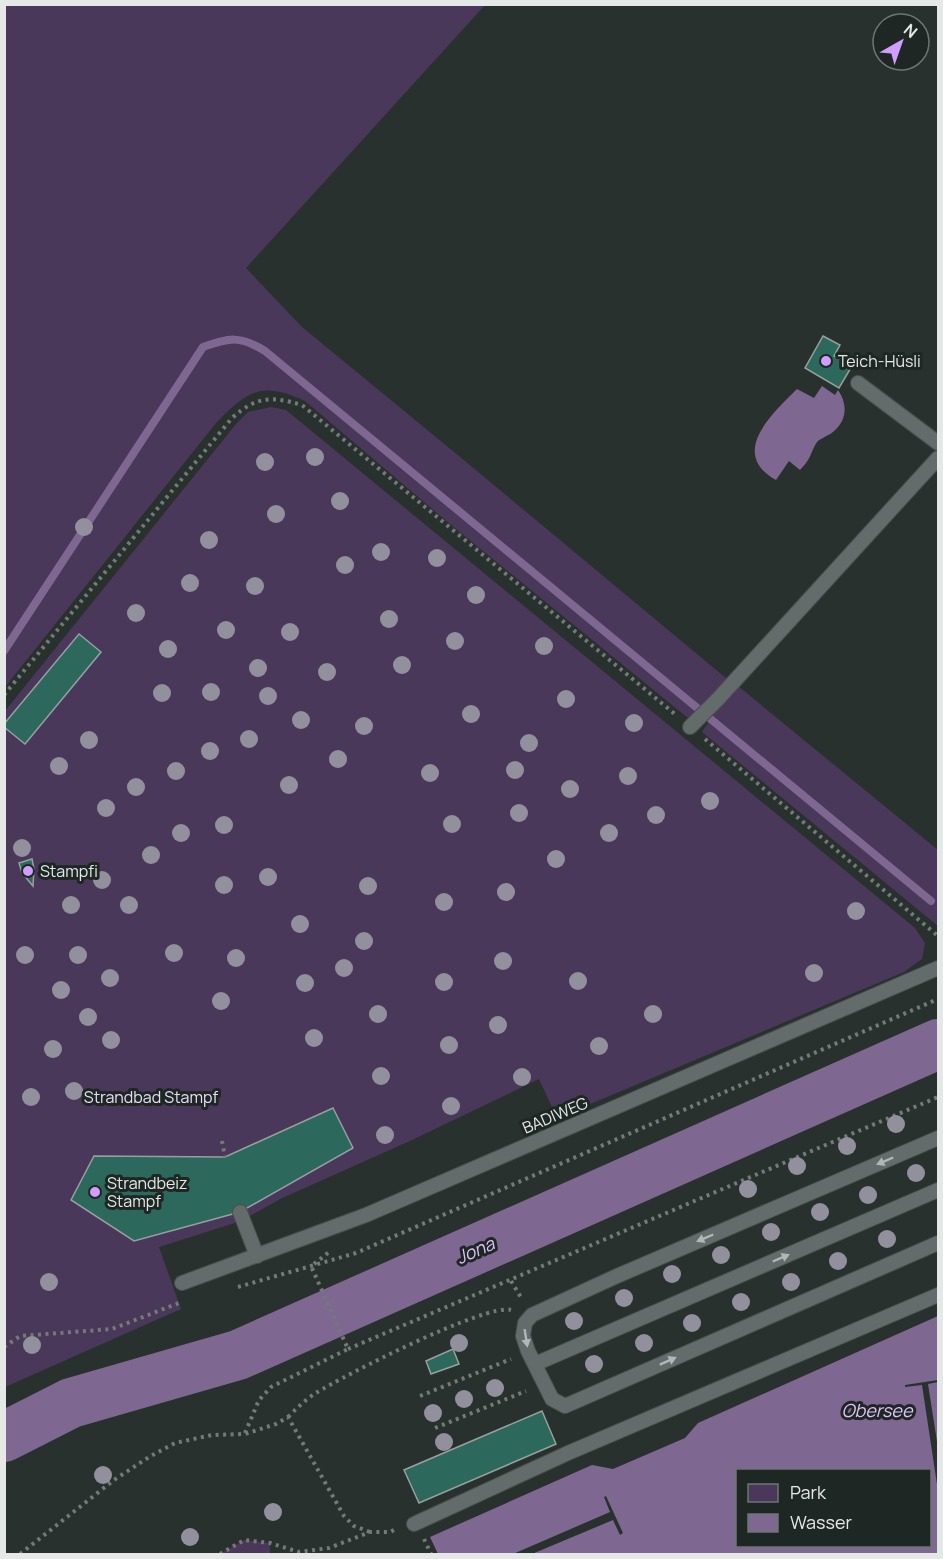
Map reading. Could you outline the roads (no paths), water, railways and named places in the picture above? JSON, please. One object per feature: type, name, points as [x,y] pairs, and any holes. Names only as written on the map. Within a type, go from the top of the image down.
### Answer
[{"type":"lane","points":[[858,382],[939,443]]},
{"type":"lane","points":[[693,724],[939,458]]},
{"type":"lane","name":"BADIWEG","points":[[182,1283],[366,1215],[939,968]]},
{"type":"lane","points":[[939,1138],[616,1276],[532,1315],[525,1323],[523,1336],[552,1399],[565,1406],[939,1243]]},
{"type":"lane","points":[[535,1364],[939,1190]]},
{"type":"lane","points":[[240,1212],[257,1256]]},
{"type":"lane","points":[[414,1524],[568,1453],[939,1295]]},
{"type":"water","points":[[822,386],[835,395],[838,390],[841,395],[845,407],[841,423],[833,432],[817,442],[809,459],[800,470],[789,461],[776,480],[762,469],[756,458],[755,446],[760,433],[767,421],[797,389],[814,398]]},
{"type":"water","name":"Obersee","points":[[938,1316],[938,1554],[438,1554],[430,1537],[592,1465],[613,1469],[685,1438],[698,1423]]},
{"type":"waterway","points":[[4,651],[203,347],[228,340],[241,340],[265,351],[931,901]]},
{"type":"waterway","name":"Jona","points":[[4,1437],[71,1403],[238,1355],[938,1044]]},
{"type":"place","name":"Teich-Hüsli","points":[[826,361]]},
{"type":"place","name":"Stampfi","points":[[28,871]]},
{"type":"place","name":"Strandbeiz Stampf","points":[[95,1192]]},
{"type":"park label","name":"Strandbad Stampf","points":[[151,1097]]}]
